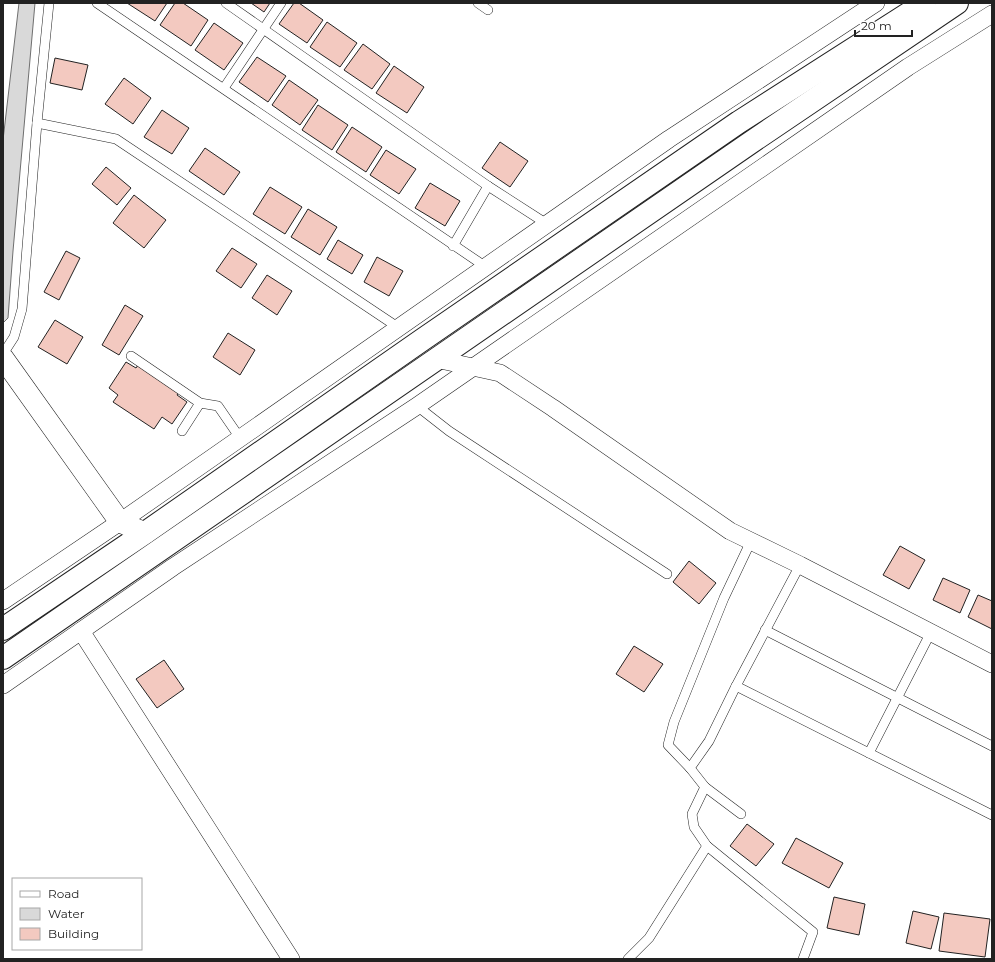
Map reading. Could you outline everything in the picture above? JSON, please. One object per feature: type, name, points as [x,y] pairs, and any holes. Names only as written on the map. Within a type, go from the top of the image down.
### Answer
[{"type":"main road","points":[[3,629],[145,533],[733,126],[925,3]]},
{"type":"main road","points":[[3,658],[750,143],[957,3]]},
{"type":"street","points":[[3,601],[120,522],[669,139],[876,3]]},
{"type":"street","points":[[3,685],[172,567],[417,406],[908,67],[992,14]]},
{"type":"street","points":[[3,358],[120,522],[145,533],[172,567]]},
{"type":"street","points":[[436,359],[500,373],[560,412],[730,531],[800,565],[992,664]]},
{"type":"street","points":[[81,631],[291,959]]},
{"type":"lane","points":[[3,354],[14,337],[22,310],[37,123],[49,3]]},
{"type":"lane","points":[[97,3],[486,267]]},
{"type":"lane","points":[[226,3],[488,186],[547,224]]},
{"type":"lane","points":[[224,88],[281,3]]},
{"type":"lane","points":[[478,3],[488,10]]},
{"type":"lane","points":[[37,123],[116,139],[399,328]]},
{"type":"lane","points":[[453,246],[488,186]]},
{"type":"lane","points":[[131,356],[200,403],[218,406],[240,438]]},
{"type":"lane","points":[[182,431],[200,403]]},
{"type":"lane","points":[[417,406],[448,431],[667,574]]},
{"type":"lane","points":[[740,814],[705,787],[690,768],[668,745],[674,722],[724,598],[751,541]]},
{"type":"lane","points":[[690,768],[709,741],[736,686],[800,565]]},
{"type":"lane","points":[[765,630],[992,746]]},
{"type":"lane","points":[[869,753],[931,632]]},
{"type":"lane","points":[[736,686],[992,815]]},
{"type":"lane","points":[[705,787],[692,814],[694,827],[707,846],[813,932],[803,959]]},
{"type":"lane","points":[[628,959],[649,938],[707,846]]},
{"type":"water","points":[[19,3],[35,3],[8,318],[3,323],[3,140]]},
{"type":"building","points":[[127,3],[167,3],[155,21]]},
{"type":"building","points":[[175,3],[183,3],[208,20],[191,46],[160,25]]},
{"type":"building","points":[[251,3],[270,3],[264,12]]},
{"type":"building","points":[[294,3],[299,3],[323,20],[307,43],[279,24]]},
{"type":"building","points":[[327,22],[357,43],[340,67],[310,47]]},
{"type":"building","points":[[214,23],[243,43],[224,70],[195,50]]},
{"type":"building","points":[[363,44],[390,64],[372,89],[344,70]]},
{"type":"building","points":[[257,57],[286,76],[268,102],[239,82]]},
{"type":"building","points":[[55,58],[88,65],[82,90],[50,83]]},
{"type":"building","points":[[394,66],[424,87],[407,113],[376,93]]},
{"type":"building","points":[[124,78],[151,98],[133,124],[105,104]]},
{"type":"building","points":[[289,80],[318,100],[300,125],[272,105]]},
{"type":"building","points":[[318,105],[348,125],[332,150],[302,130]]},
{"type":"building","points":[[162,110],[189,128],[172,154],[144,137]]},
{"type":"building","points":[[352,127],[382,147],[366,172],[336,152]]},
{"type":"building","points":[[500,142],[528,161],[510,187],[482,168]]},
{"type":"building","points":[[205,148],[240,172],[224,195],[189,171]]},
{"type":"building","points":[[386,150],[416,169],[399,194],[370,175]]},
{"type":"building","points":[[106,167],[131,188],[117,205],[92,184]]},
{"type":"building","points":[[430,183],[460,201],[445,226],[415,208]]},
{"type":"building","points":[[270,187],[302,207],[285,234],[253,214]]},
{"type":"building","points":[[134,195],[166,220],[144,248],[113,223]]},
{"type":"building","points":[[308,209],[337,227],[320,255],[291,237]]},
{"type":"building","points":[[338,240],[363,255],[352,274],[327,259]]},
{"type":"building","points":[[232,248],[257,264],[241,288],[216,271]]},
{"type":"building","points":[[66,251],[80,258],[59,300],[44,292]]},
{"type":"building","points":[[377,257],[403,271],[389,296],[364,282]]},
{"type":"building","points":[[267,275],[292,291],[277,315],[252,298]]},
{"type":"building","points":[[125,305],[143,316],[119,355],[102,345]]},
{"type":"building","points":[[55,320],[83,337],[67,364],[38,347]]},
{"type":"building","points":[[228,333],[255,350],[240,375],[213,357]]},
{"type":"building","points":[[126,362],[136,368],[138,365],[179,392],[177,395],[187,402],[172,424],[162,417],[154,429],[113,402],[118,395],[109,388]]},
{"type":"building","points":[[900,546],[925,560],[909,589],[883,575]]},
{"type":"building","points":[[689,561],[716,583],[699,604],[673,582]]},
{"type":"building","points":[[943,578],[970,590],[960,613],[933,600]]},
{"type":"building","points":[[978,595],[992,601],[992,629],[968,617]]},
{"type":"building","points":[[634,646],[663,664],[644,692],[616,674]]},
{"type":"building","points":[[164,660],[184,689],[157,708],[136,679]]},
{"type":"building","points":[[747,824],[774,844],[756,866],[730,846]]},
{"type":"building","points":[[796,838],[843,863],[829,888],[782,863]]},
{"type":"building","points":[[834,897],[865,904],[859,935],[827,928]]},
{"type":"building","points":[[913,911],[939,917],[931,949],[906,943]]},
{"type":"building","points":[[944,913],[990,919],[985,957],[939,951]]}]
